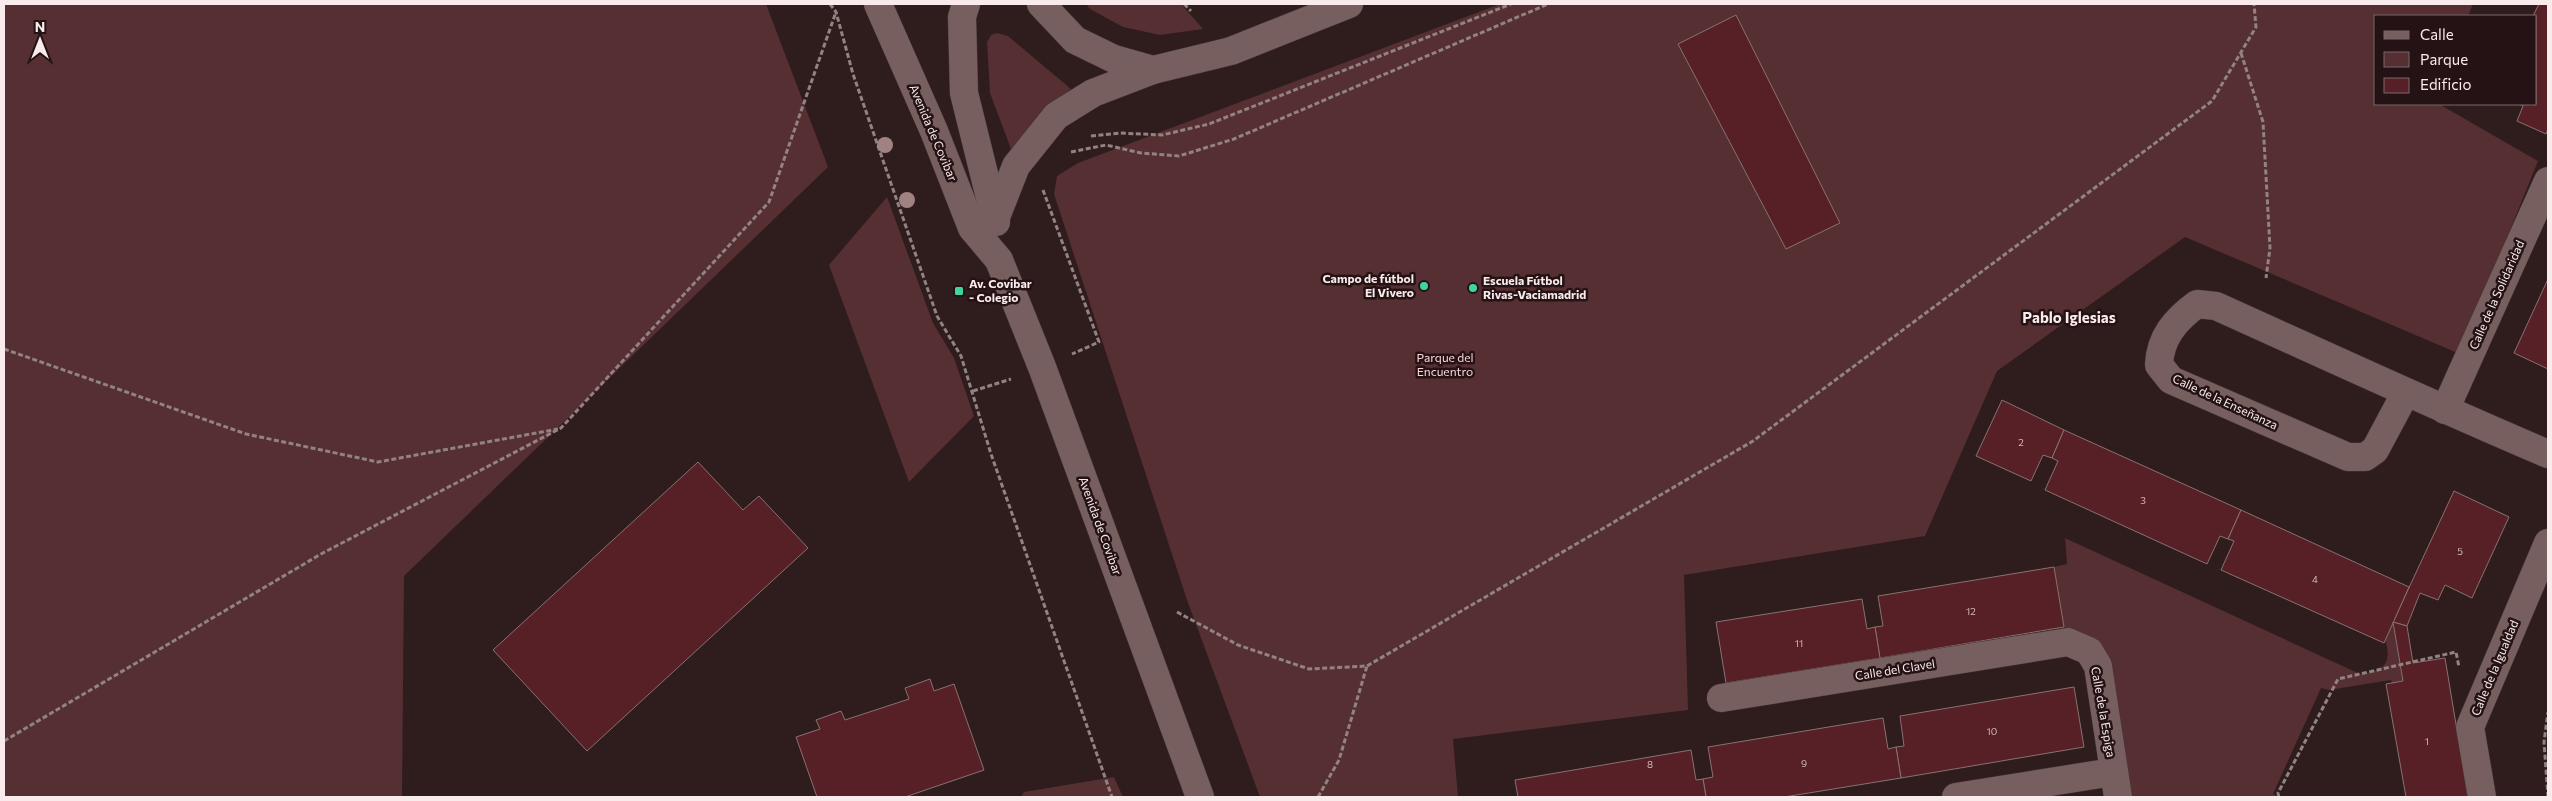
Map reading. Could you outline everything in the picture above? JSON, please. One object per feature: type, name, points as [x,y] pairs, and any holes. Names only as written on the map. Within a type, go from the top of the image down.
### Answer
[{"type":"street","name":"Avenida de Covibar","points":[[878,4],[934,131],[972,228],[997,256],[1042,367],[1200,797]]},
{"type":"street","name":"Avenida de Covibar","points":[[966,4],[962,17],[964,93],[996,216],[997,256]]},
{"type":"street","points":[[1041,4],[1075,40],[1114,59],[1153,70]]},
{"type":"street","name":"Avenida de Covibar","points":[[996,216],[1016,166],[1056,116],[1093,93],[1153,70],[1231,51],[1349,4]]},
{"type":"street","name":"Calle de la Solidaridad","points":[[2445,410],[2548,181]]},
{"type":"street","name":"Calle de la Enseñanza","points":[[2406,392],[2376,450],[2365,457],[2348,457],[2172,380],[2159,365],[2160,348],[2180,316],[2197,304],[2216,306],[2406,392],[2445,410],[2548,454]]},
{"type":"street","name":"Calle de la Igualdad","points":[[2482,797],[2470,727],[2548,543]]},
{"type":"street","name":"Calle del Clavel","points":[[1721,698],[2068,642]]},
{"type":"street","name":"Calle de la Espiga","points":[[2068,642],[2089,651],[2098,666],[2115,784]]},
{"type":"street","points":[[1956,797],[2115,784]]},
{"type":"path","points":[[830,4],[836,12],[853,74],[937,316],[961,356],[991,454],[1112,797]]},
{"type":"path","points":[[1184,4],[1191,11]]},
{"type":"path","points":[[1086,136],[1120,133],[1162,136],[1209,124],[1510,4]]},
{"type":"path","points":[[1067,153],[1106,145],[1141,153],[1179,156],[1225,142],[1548,4]]},
{"type":"path","points":[[1177,612],[1238,645],[1310,669],[1367,666],[1753,441],[2212,101],[2256,27],[2254,4]]},
{"type":"path","points":[[4,741],[321,554],[561,428],[769,202],[836,12]]},
{"type":"path","points":[[2241,52],[2263,122],[2270,248],[2266,278]]},
{"type":"path","points":[[1042,186],[1099,342],[1083,350]]},
{"type":"path","points":[[4,350],[246,434],[378,462],[561,428]]},
{"type":"path","points":[[2279,797],[2278,793],[2338,679],[2456,652]]},
{"type":"path","points":[[1318,797],[1339,760],[1367,666]]},
{"type":"path","points":[[2548,712],[2544,742],[2548,797]]},
{"type":"green space","points":[[4,4],[766,4],[828,167],[404,576],[402,797],[4,797]]},
{"type":"green space","points":[[1086,4],[1181,4],[1203,29],[1160,35],[1123,27],[1090,9]]},
{"type":"green space","name":"Parque del Encuentro","points":[[1500,4],[2473,4],[2468,15],[2374,15],[2374,105],[2441,105],[2538,161],[2460,354],[2185,237],[1997,371],[1925,536],[1684,575],[1688,710],[1453,739],[1458,797],[1260,797],[1187,600],[1054,194],[1057,176],[1078,163]]},
{"type":"green space","points":[[997,33],[1008,36],[1071,89],[1048,109],[1011,149],[990,93],[987,42],[991,35]]},
{"type":"green space","points":[[887,197],[933,323],[954,358],[974,416],[909,482],[829,265]]},
{"type":"green space","points":[[2065,538],[2360,674],[2375,671],[2387,661],[2388,655],[2385,640],[2393,622],[2403,681],[2392,684],[2391,680],[2329,690],[2321,688],[2273,794],[2280,797],[2130,797],[2107,663],[2064,627],[2054,567],[2067,564]]},
{"type":"green space","points":[[1114,777],[1123,797],[1021,797],[1024,792]]},
{"type":"building","points":[[2539,4],[2548,4],[2548,129],[2546,134],[2517,121],[2523,106],[2521,105],[2537,105],[2537,15],[2534,15]]},
{"type":"building","points":[[1736,15],[1840,223],[1786,249],[1678,44]]},
{"type":"building","points":[[2548,279],[2548,369],[2514,353]]},
{"type":"building","points":[[2002,400],[2064,430],[2052,458],[2043,455],[2031,481],[1976,456]]},
{"type":"building","points":[[2064,430],[2241,510],[2228,539],[2220,536],[2207,564],[2045,490],[2058,461],[2052,458]]},
{"type":"building","points":[[698,462],[743,510],[759,496],[808,548],[587,751],[493,650]]},
{"type":"building","points":[[2454,491],[2509,517],[2472,598],[2445,585],[2438,600],[2420,593],[2407,626],[2393,622]]},
{"type":"building","points":[[2241,510],[2409,587],[2384,643],[2221,570],[2234,541],[2228,539]]},
{"type":"building","points":[[2054,567],[2064,627],[1880,658],[1875,627],[1883,626],[1878,596]]},
{"type":"building","points":[[1862,599],[1867,629],[1875,627],[1880,658],[1726,683],[1716,622]]},
{"type":"building","points":[[2393,622],[2407,626],[2413,663],[2445,658],[2468,797],[2406,797],[2386,684],[2403,681]]},
{"type":"building","points":[[930,679],[934,691],[954,684],[984,770],[905,797],[817,797],[796,737],[820,729],[816,720],[841,711],[845,720],[909,699],[905,688]]},
{"type":"building","points":[[2074,687],[2084,747],[1901,778],[1896,747],[1904,746],[1900,716]]},
{"type":"building","points":[[1883,718],[1888,749],[1896,747],[1901,778],[1784,797],[1706,797],[1703,779],[1713,777],[1708,747]]},
{"type":"building","points":[[1691,750],[1696,780],[1703,779],[1706,797],[1518,797],[1515,780]]},
{"type":"place","name":"Campo de fútbol El Vivero","points":[[1424,286]]},
{"type":"place","name":"Escuela Fútbol Rivas-Vaciamadrid","points":[[1473,288]]},
{"type":"place","name":"Av. Covibar - Colegio","points":[[959,291]]},
{"type":"district","name":"Pablo Iglesias","points":[[2069,318]]}]
